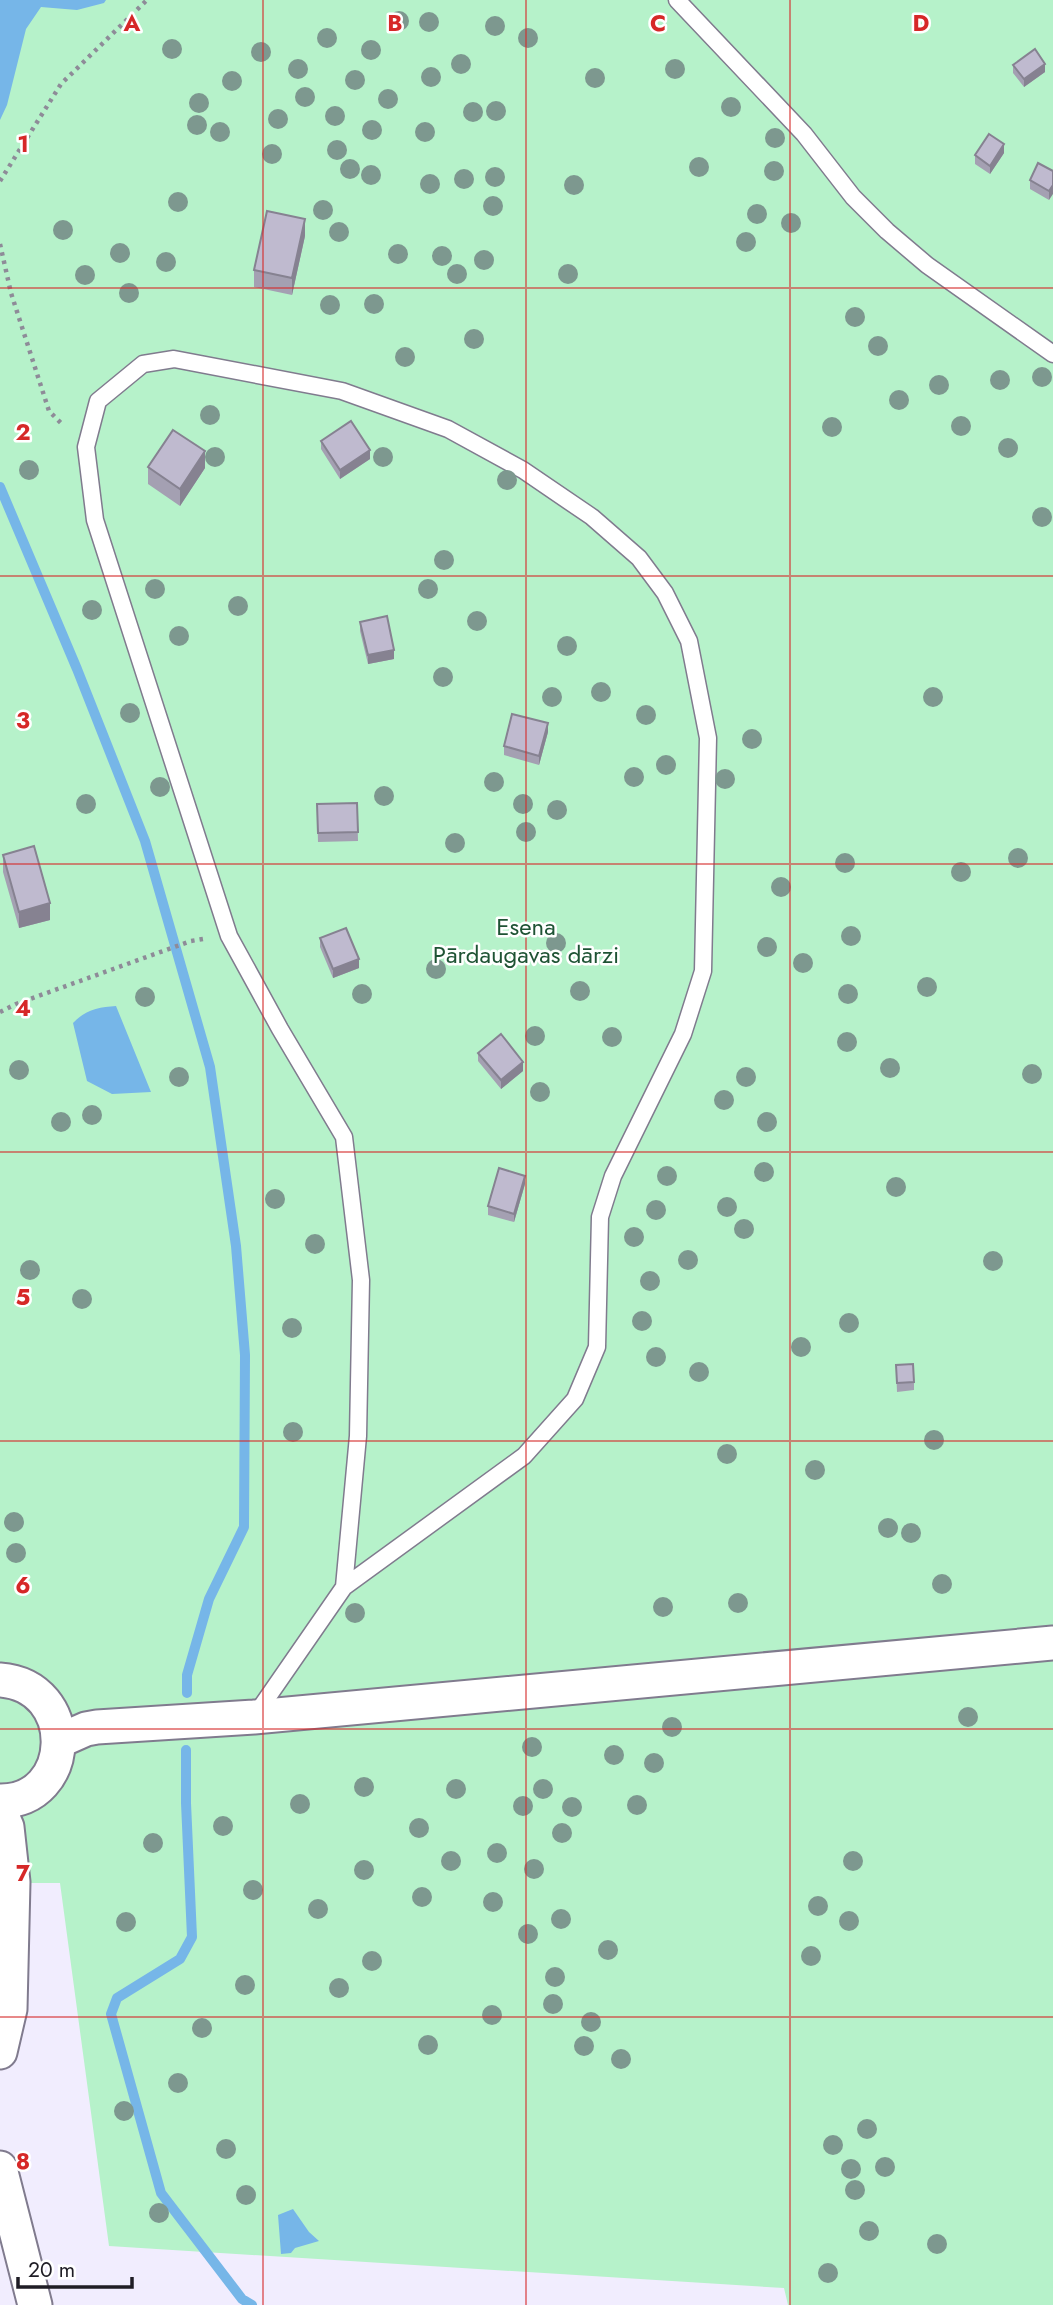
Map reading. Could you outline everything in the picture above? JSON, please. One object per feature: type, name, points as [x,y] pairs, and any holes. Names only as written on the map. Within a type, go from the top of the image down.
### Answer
[{"type":"street","points":[[57,1731],[254,1717],[1053,1643]]},
{"type":"street","points":[[0,2052],[10,2008],[13,1882],[5,1810],[40,1785],[51,1770],[58,1752],[54,1715],[43,1699],[28,1687],[2,1676]]},
{"type":"street","points":[[0,2168],[35,2305]]},
{"type":"lane","points":[[677,0],[804,134],[853,197],[887,231],[927,265],[1053,354]]},
{"type":"lane","points":[[254,1717],[344,1587],[524,1456],[575,1399],[597,1347],[600,1217],[613,1176],[683,1034],[703,971],[708,738],[689,641],[665,593],[639,558],[592,517],[523,470],[448,429],[342,391],[174,359],[143,364],[98,401],[86,447],[95,520],[229,936],[344,1137],[361,1280],[358,1436],[344,1587]]},
{"type":"path","points":[[0,181],[61,84],[147,0]]},
{"type":"path","points":[[0,244],[11,293],[49,411],[86,447]]},
{"type":"path","points":[[0,1012],[191,941]]},
{"type":"green space","name":"Esena Pārdaugavas dārzi","points":[[0,0],[1053,0],[1053,2305],[788,2305],[784,2288],[109,2246],[60,1883],[0,1883]]},
{"type":"water","points":[[0,0],[106,0],[104,3],[77,10],[41,7],[26,29],[7,105],[0,120]]},
{"type":"water","points":[[116,1006],[151,1092],[112,1094],[87,1081],[73,1023],[93,1010]]},
{"type":"water","points":[[293,2209],[319,2241],[295,2248],[291,2253],[281,2254],[278,2215]]},
{"type":"building","points":[[1035,49],[1045,64],[1024,79],[1013,65]]},
{"type":"building","points":[[989,134],[1004,144],[990,166],[975,155]]},
{"type":"building","points":[[1038,163],[1053,171],[1053,185],[1049,191],[1030,180]]},
{"type":"building","points":[[267,211],[305,219],[292,278],[254,270]]},
{"type":"building","points":[[351,421],[370,450],[340,470],[321,441]]},
{"type":"building","points":[[173,430],[205,451],[180,489],[148,467]]},
{"type":"building","points":[[387,616],[394,650],[368,655],[360,622]]},
{"type":"building","points":[[512,714],[548,723],[539,756],[504,746]]},
{"type":"building","points":[[357,803],[358,832],[318,833],[317,804]]},
{"type":"building","points":[[34,846],[50,903],[19,912],[3,855]]},
{"type":"building","points":[[346,928],[359,959],[333,969],[320,938]]},
{"type":"building","points":[[501,1034],[523,1062],[501,1080],[478,1053]]},
{"type":"building","points":[[499,1168],[525,1176],[514,1214],[488,1206]]},
{"type":"building","points":[[913,1364],[914,1382],[897,1383],[896,1365]]},
{"type":"waterway","points":[[0,487],[77,669],[145,841],[210,1067],[236,1246],[245,1355],[244,1527],[209,1599],[187,1675],[187,1693]]},
{"type":"waterway","points":[[186,1750],[192,1937],[180,1959],[117,1998],[111,2014],[161,2193],[242,2299],[252,2305]]}]
